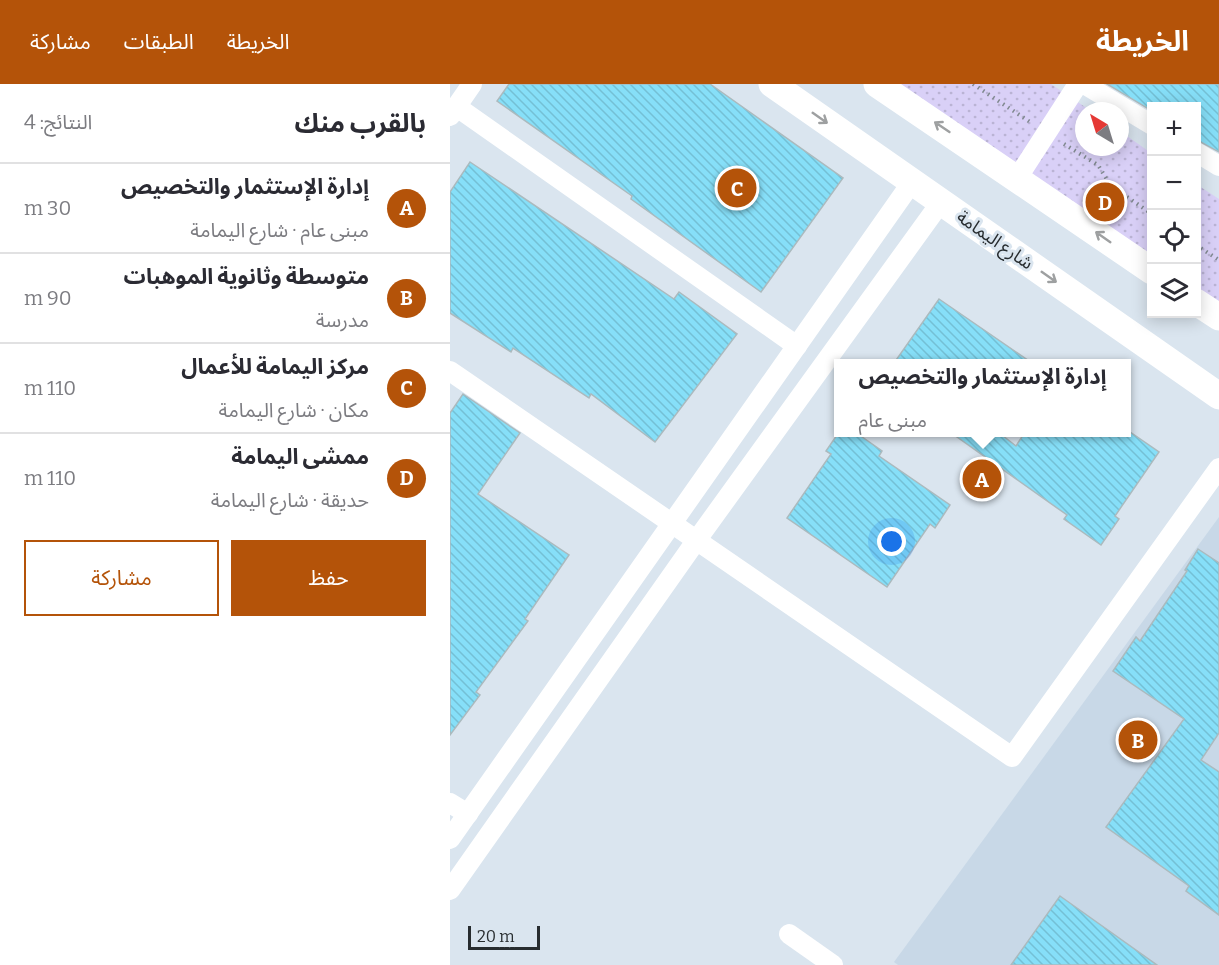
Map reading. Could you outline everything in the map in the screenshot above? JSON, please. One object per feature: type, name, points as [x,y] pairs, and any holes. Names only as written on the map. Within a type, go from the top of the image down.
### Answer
[{"type":"main road","name":"شارع اليمامة","points":[[772,84],[1219,396]]},
{"type":"main road","points":[[877,84],[1018,177],[1147,267]]},
{"type":"main road","points":[[1201,305],[1219,318]]},
{"type":"street","points":[[472,84],[453,111],[797,346]]},
{"type":"street","points":[[1018,177],[1078,84]]},
{"type":"street","points":[[1084,84],[1147,122]]},
{"type":"street","points":[[1201,155],[1219,166]]},
{"type":"street","points":[[450,839],[912,182]]},
{"type":"street","points":[[450,890],[696,541],[941,202]]},
{"type":"street","points":[[450,371],[1012,757],[1219,468]]},
{"type":"street","points":[[450,803],[468,814]]},
{"type":"street","points":[[789,934],[833,965]]},
{"type":"path","points":[[973,84],[1021,115]]},
{"type":"path","points":[[1068,146],[1098,165],[1111,186],[1147,211]]},
{"type":"path","points":[[1201,248],[1219,260]]},
{"type":"shaded area","points":[[888,84],[1051,84],[1078,102],[1075,102],[1075,156],[1129,156],[1129,137],[1147,150],[1147,263]]},
{"type":"shaded area","points":[[1201,187],[1219,199],[1219,313],[1201,300]]},
{"type":"shaded area","points":[[1219,517],[1219,965],[898,965],[894,962]]},
{"type":"building","points":[[509,84],[710,84],[843,178],[761,292],[631,199],[632,196],[497,101]]},
{"type":"building","points":[[1107,84],[1219,84],[1219,152],[1201,142],[1201,102],[1147,102],[1147,108]]},
{"type":"building","points":[[470,162],[674,299],[679,292],[737,334],[655,442],[591,394],[589,398],[513,348],[511,352],[450,313],[450,192]]},
{"type":"building","points":[[939,299],[1026,359],[897,359]]},
{"type":"building","points":[[463,394],[520,433],[478,494],[569,555],[525,619],[528,621],[476,692],[480,695],[450,735],[450,413]]},
{"type":"building","points":[[1131,433],[1159,452],[1115,516],[1119,519],[1101,545],[1064,519],[1067,515],[957,437],[1004,437],[1016,446],[1022,437],[1131,437]]},
{"type":"building","points":[[836,437],[862,437],[882,451],[879,456],[950,505],[935,528],[930,524],[887,587],[787,518],[831,454],[826,451]]},
{"type":"building","points":[[1198,549],[1219,563],[1219,733],[1201,760],[1219,772],[1219,915],[1186,891],[1189,886],[1106,827],[1184,719],[1113,671],[1136,637],[1140,641],[1187,571],[1185,570]]},
{"type":"building","points":[[1060,896],[1157,965],[1011,965]]},
{"type":"place","name":"مركز اليمامة للأعمال","points":[[737,188]]},
{"type":"place","name":"ممشى اليمامة","points":[[1105,202]]},
{"type":"place","name":"إدارة الإستثمار والتخصيص","points":[[982,479]]},
{"type":"place","name":"متوسطة وثانوية الموهبات","points":[[1138,740]]}]
